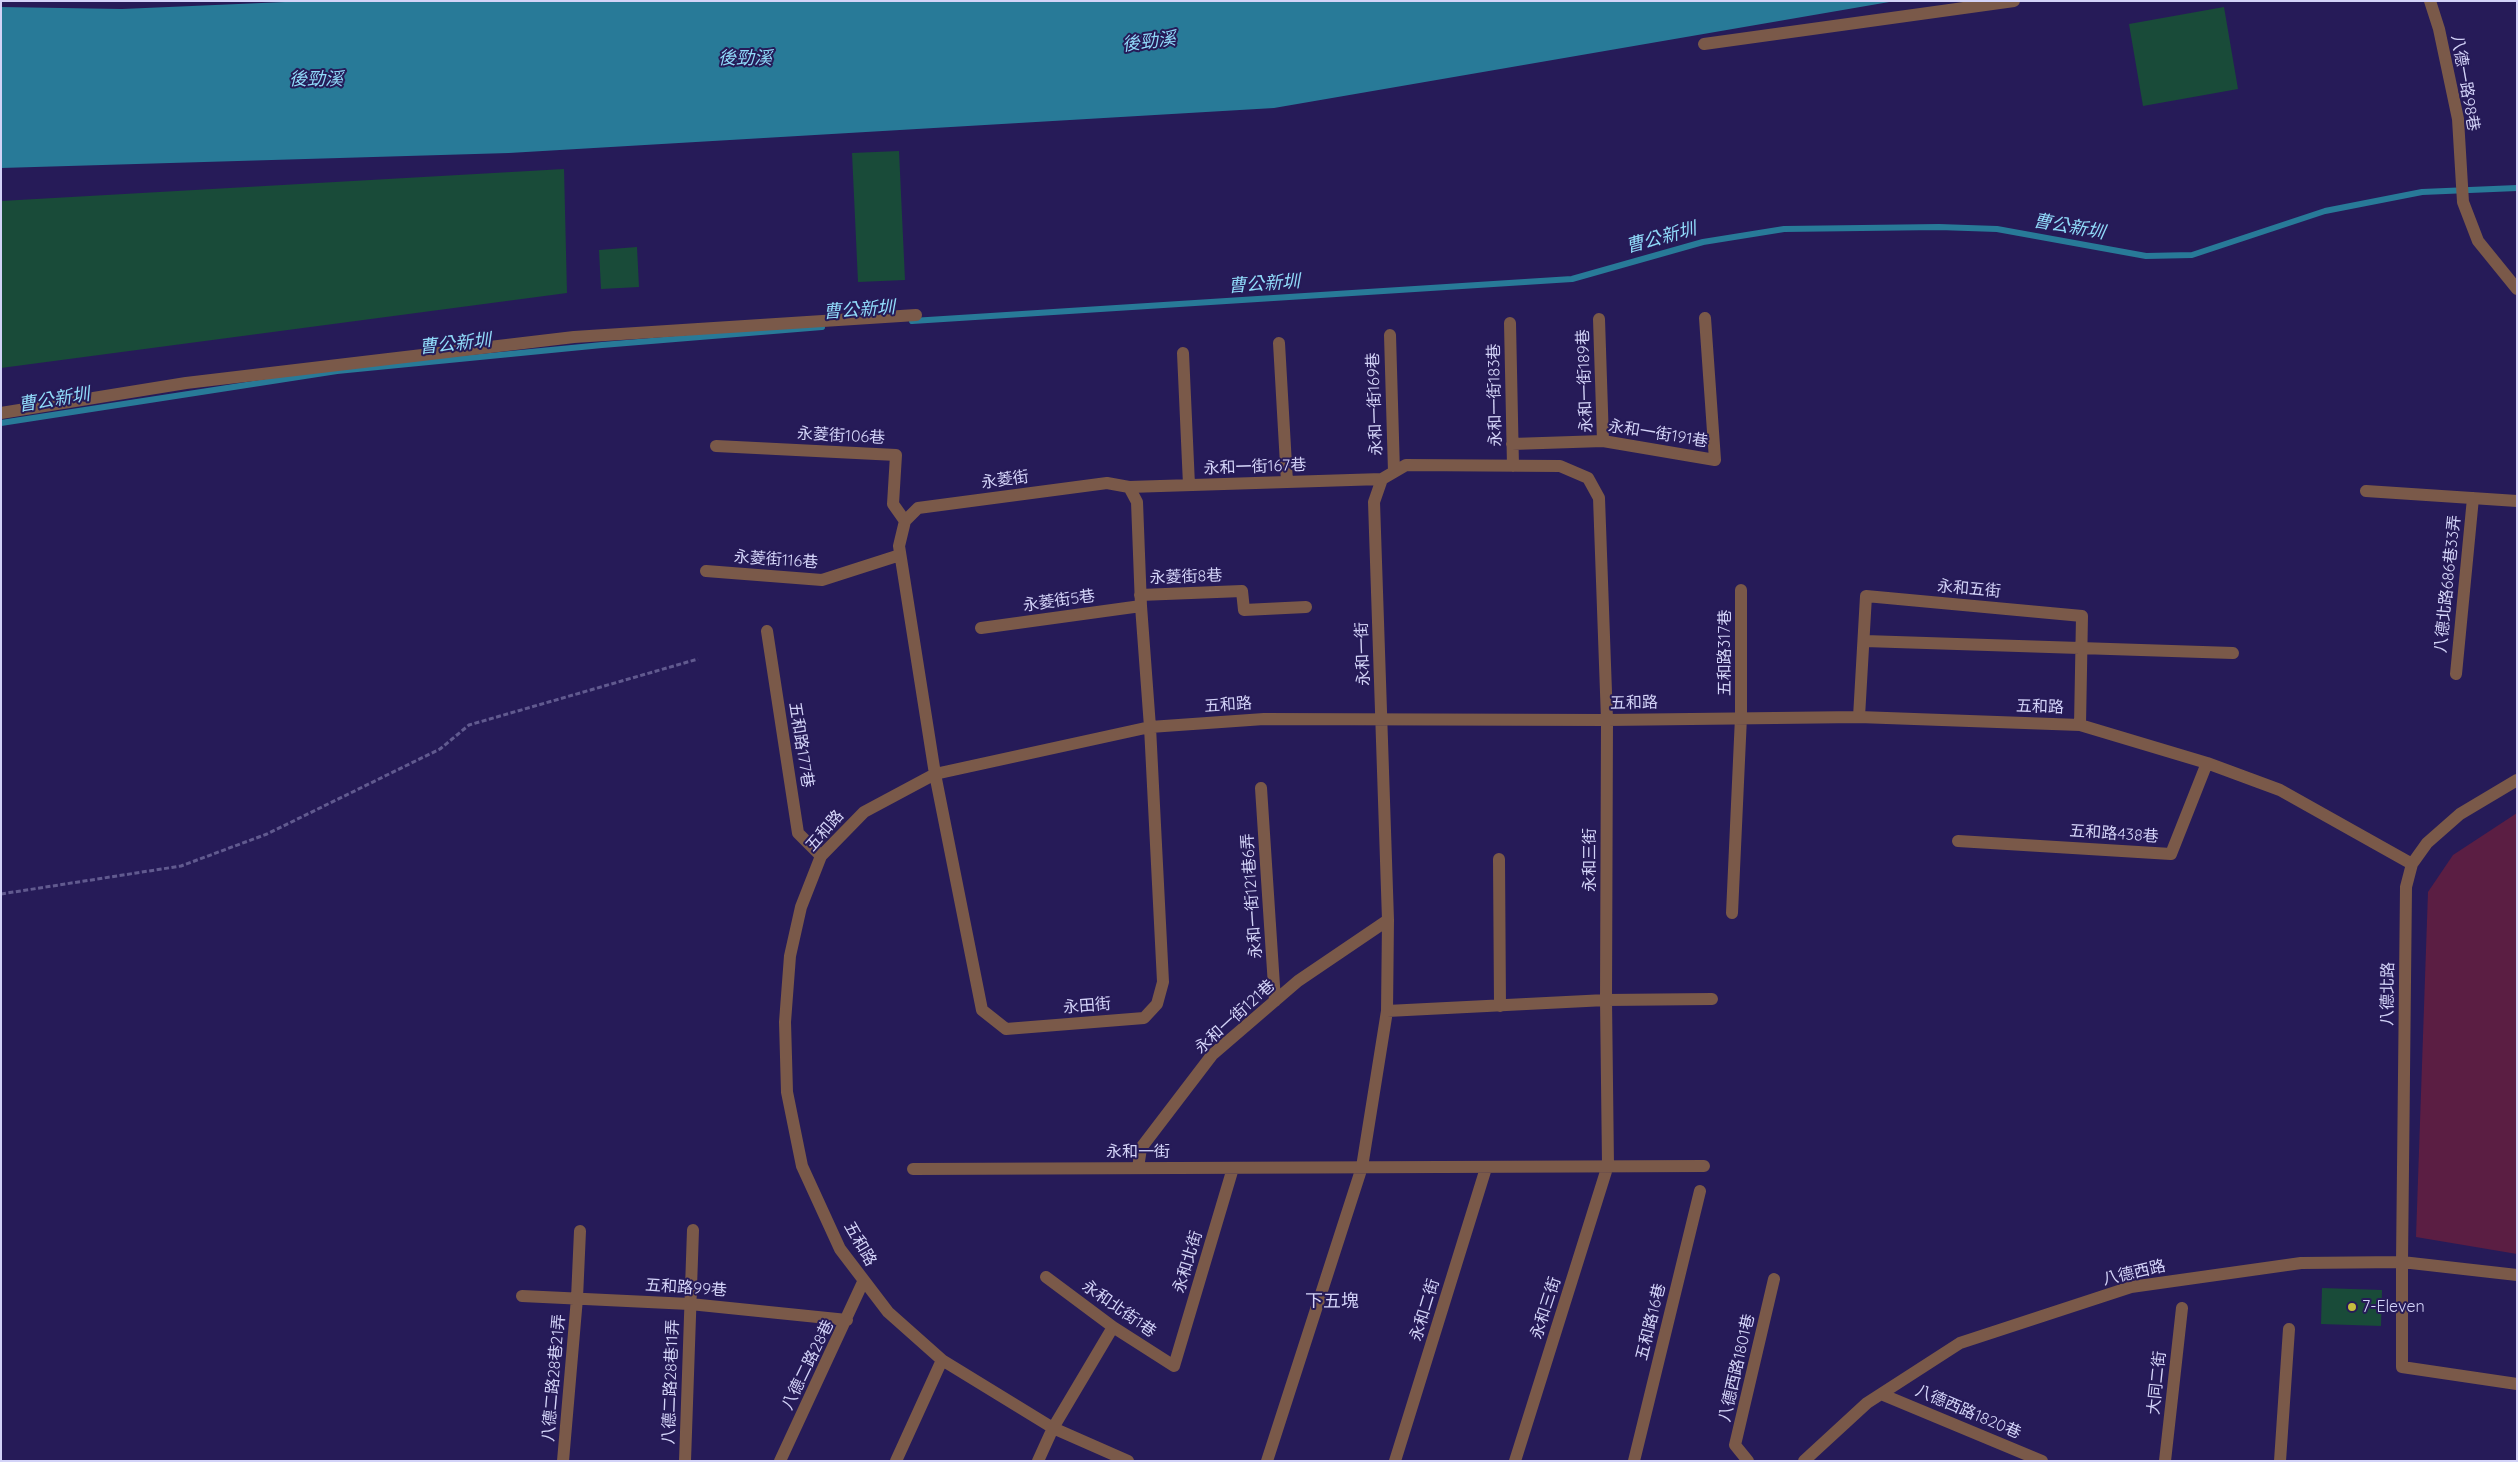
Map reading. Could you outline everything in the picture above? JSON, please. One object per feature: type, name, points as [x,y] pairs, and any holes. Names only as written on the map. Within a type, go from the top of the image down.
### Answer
[{"type":"street","points":[[1704,44],[2014,1]]},
{"type":"street","name":"八德一路98巷","points":[[2430,1],[2439,29],[2458,119],[2463,202],[2478,242],[2517,289]]},
{"type":"street","points":[[1,412],[186,383],[574,337],[916,315]]},
{"type":"street","name":"永和一街191巷","points":[[1512,444],[1603,441],[1716,460],[1705,318]]},
{"type":"street","name":"永和一街189巷","points":[[1599,320],[1603,441]]},
{"type":"street","name":"永和一街183巷","points":[[1510,323],[1513,466]]},
{"type":"street","name":"永和一街169巷","points":[[1390,335],[1394,472]]},
{"type":"street","points":[[1279,343],[1287,482]]},
{"type":"street","points":[[1183,353],[1189,485]]},
{"type":"street","name":"永菱街106巷","points":[[716,446],[896,455],[893,504],[904,521]]},
{"type":"street","points":[[1382,478],[1406,465],[1560,466],[1588,478],[1599,498],[1607,720]]},
{"type":"street","name":"永和一街167巷","points":[[1129,487],[1382,478]]},
{"type":"street","name":"永和一街","points":[[1267,1461],[1362,1167],[1388,1011],[1388,920],[1374,502],[1382,478]]},
{"type":"street","name":"永菱街","points":[[904,521],[918,508],[1107,482],[1129,487]]},
{"type":"street","points":[[1129,487],[1137,502],[1140,601],[1150,727]]},
{"type":"street","name":"八德北路686巷33弄","points":[[2366,491],[2517,501]]},
{"type":"street","name":"八德北路686巷33弄","points":[[2456,674],[2473,498]]},
{"type":"street","points":[[904,521],[899,546],[900,555],[935,774]]},
{"type":"street","name":"永菱街116巷","points":[[706,570],[822,580],[900,555]]},
{"type":"street","name":"五和路317巷","points":[[1741,590],[1742,717]]},
{"type":"street","name":"永菱街8巷","points":[[1140,601],[1242,591],[1244,610],[1306,607]]},
{"type":"street","name":"永和五街","points":[[1859,717],[1865,641],[1866,596],[2082,616],[2080,725]]},
{"type":"street","name":"永菱街5巷","points":[[981,628],[1140,601]]},
{"type":"street","name":"五和路177巷","points":[[767,631],[798,833],[821,856]]},
{"type":"street","points":[[1865,641],[2233,653]]},
{"type":"street","points":[[1732,913],[1742,717]]},
{"type":"street","name":"五和路","points":[[1128,1461],[1053,1428],[942,1360],[888,1312],[863,1282],[840,1249],[802,1166],[787,1092],[785,1022],[790,956],[801,907],[821,856],[864,812],[935,774],[1150,727],[1264,719],[1607,720],[1859,717],[2080,725],[2208,763],[2280,790],[2412,864]]},
{"type":"street","name":"永和三街","points":[[1515,1461],[1608,1165],[1606,1000],[1607,720]]},
{"type":"street","name":"永田街","points":[[935,774],[982,1010],[1006,1029],[1144,1018],[1157,1004],[1163,982],[1150,727]]},
{"type":"street","name":"五和路438巷","points":[[1958,841],[2171,854],[2208,763]]},
{"type":"street","name":"八德北路","points":[[2517,780],[2460,814],[2427,843],[2412,864],[2406,886],[2402,1262],[2402,1367],[2517,1384]]},
{"type":"street","name":"永和一街121巷6弄","points":[[1260,788],[1275,1001]]},
{"type":"street","points":[[1499,859],[1500,1006]]},
{"type":"street","name":"永和一街121巷","points":[[1138,1168],[1141,1148],[1212,1055],[1298,981],[1388,920]]},
{"type":"street","points":[[1388,1011],[1606,1000],[1712,998]]},
{"type":"street","points":[[1362,1167],[1704,1166]]},
{"type":"street","name":"永和一街","points":[[913,1168],[1362,1167]]},
{"type":"street","name":"永和北街","points":[[1174,1366],[1234,1168]]},
{"type":"street","name":"永和二街","points":[[1395,1461],[1486,1168]]},
{"type":"street","name":"五和路16巷","points":[[1634,1461],[1700,1191]]},
{"type":"street","name":"八德二路28巷11弄","points":[[685,1461],[694,1230]]},
{"type":"street","name":"八德二路28巷21弄","points":[[563,1461],[577,1298],[580,1231]]},
{"type":"street","name":"八德西路","points":[[1804,1461],[1867,1403],[1960,1343],[2131,1287],[2277,1265],[2402,1262],[2517,1275]]},
{"type":"street","name":"永和北街1巷","points":[[1046,1277],[1113,1327],[1174,1366]]},
{"type":"street","name":"八德西路1801巷","points":[[1748,1461],[1735,1446],[1774,1279]]},
{"type":"street","name":"八德二路28巷","points":[[780,1461],[863,1282]]},
{"type":"street","name":"五和路99巷","points":[[522,1296],[690,1304],[847,1320]]},
{"type":"street","name":"大同二街","points":[[2165,1461],[2182,1308]]},
{"type":"street","points":[[1038,1461],[1053,1428],[1113,1327]]},
{"type":"street","points":[[2280,1461],[2289,1329]]},
{"type":"street","points":[[896,1461],[942,1360]]},
{"type":"street","name":"八德西路1820巷","points":[[1881,1394],[2042,1461]]},
{"type":"path","points":[[1,894],[182,866],[267,834],[440,750],[469,725],[698,659]]},
{"type":"shaded area","points":[[2517,813],[2517,1254],[2416,1237],[2428,892],[2453,855]]},
{"type":"water","name":"後勁溪","points":[[308,1],[1895,1],[1274,108],[509,153],[1,168],[1,7],[122,9]]},
{"type":"building","points":[[2224,7],[2238,89],[2143,106],[2129,24]]},
{"type":"building","points":[[899,151],[905,280],[858,282],[852,153]]},
{"type":"building","points":[[564,169],[567,293],[1,368],[1,201]]},
{"type":"building","points":[[637,247],[639,287],[601,289],[599,250]]},
{"type":"building","name":"7-Eleven","points":[[2322,1288],[2382,1290],[2381,1326],[2321,1324]]},
{"type":"waterway","name":"曹公新圳","points":[[912,321],[1572,279],[1703,242],[1784,229],[1939,227],[1997,229],[2146,256],[2192,255],[2325,211],[2422,192],[2517,188]]},
{"type":"waterway","name":"曹公新圳","points":[[1,423],[337,371],[602,345],[822,327]]},
{"type":"place","name":"7-Eleven","points":[[2352,1307]]},
{"type":"district","name":"下五塊","points":[[1332,1302]]}]
